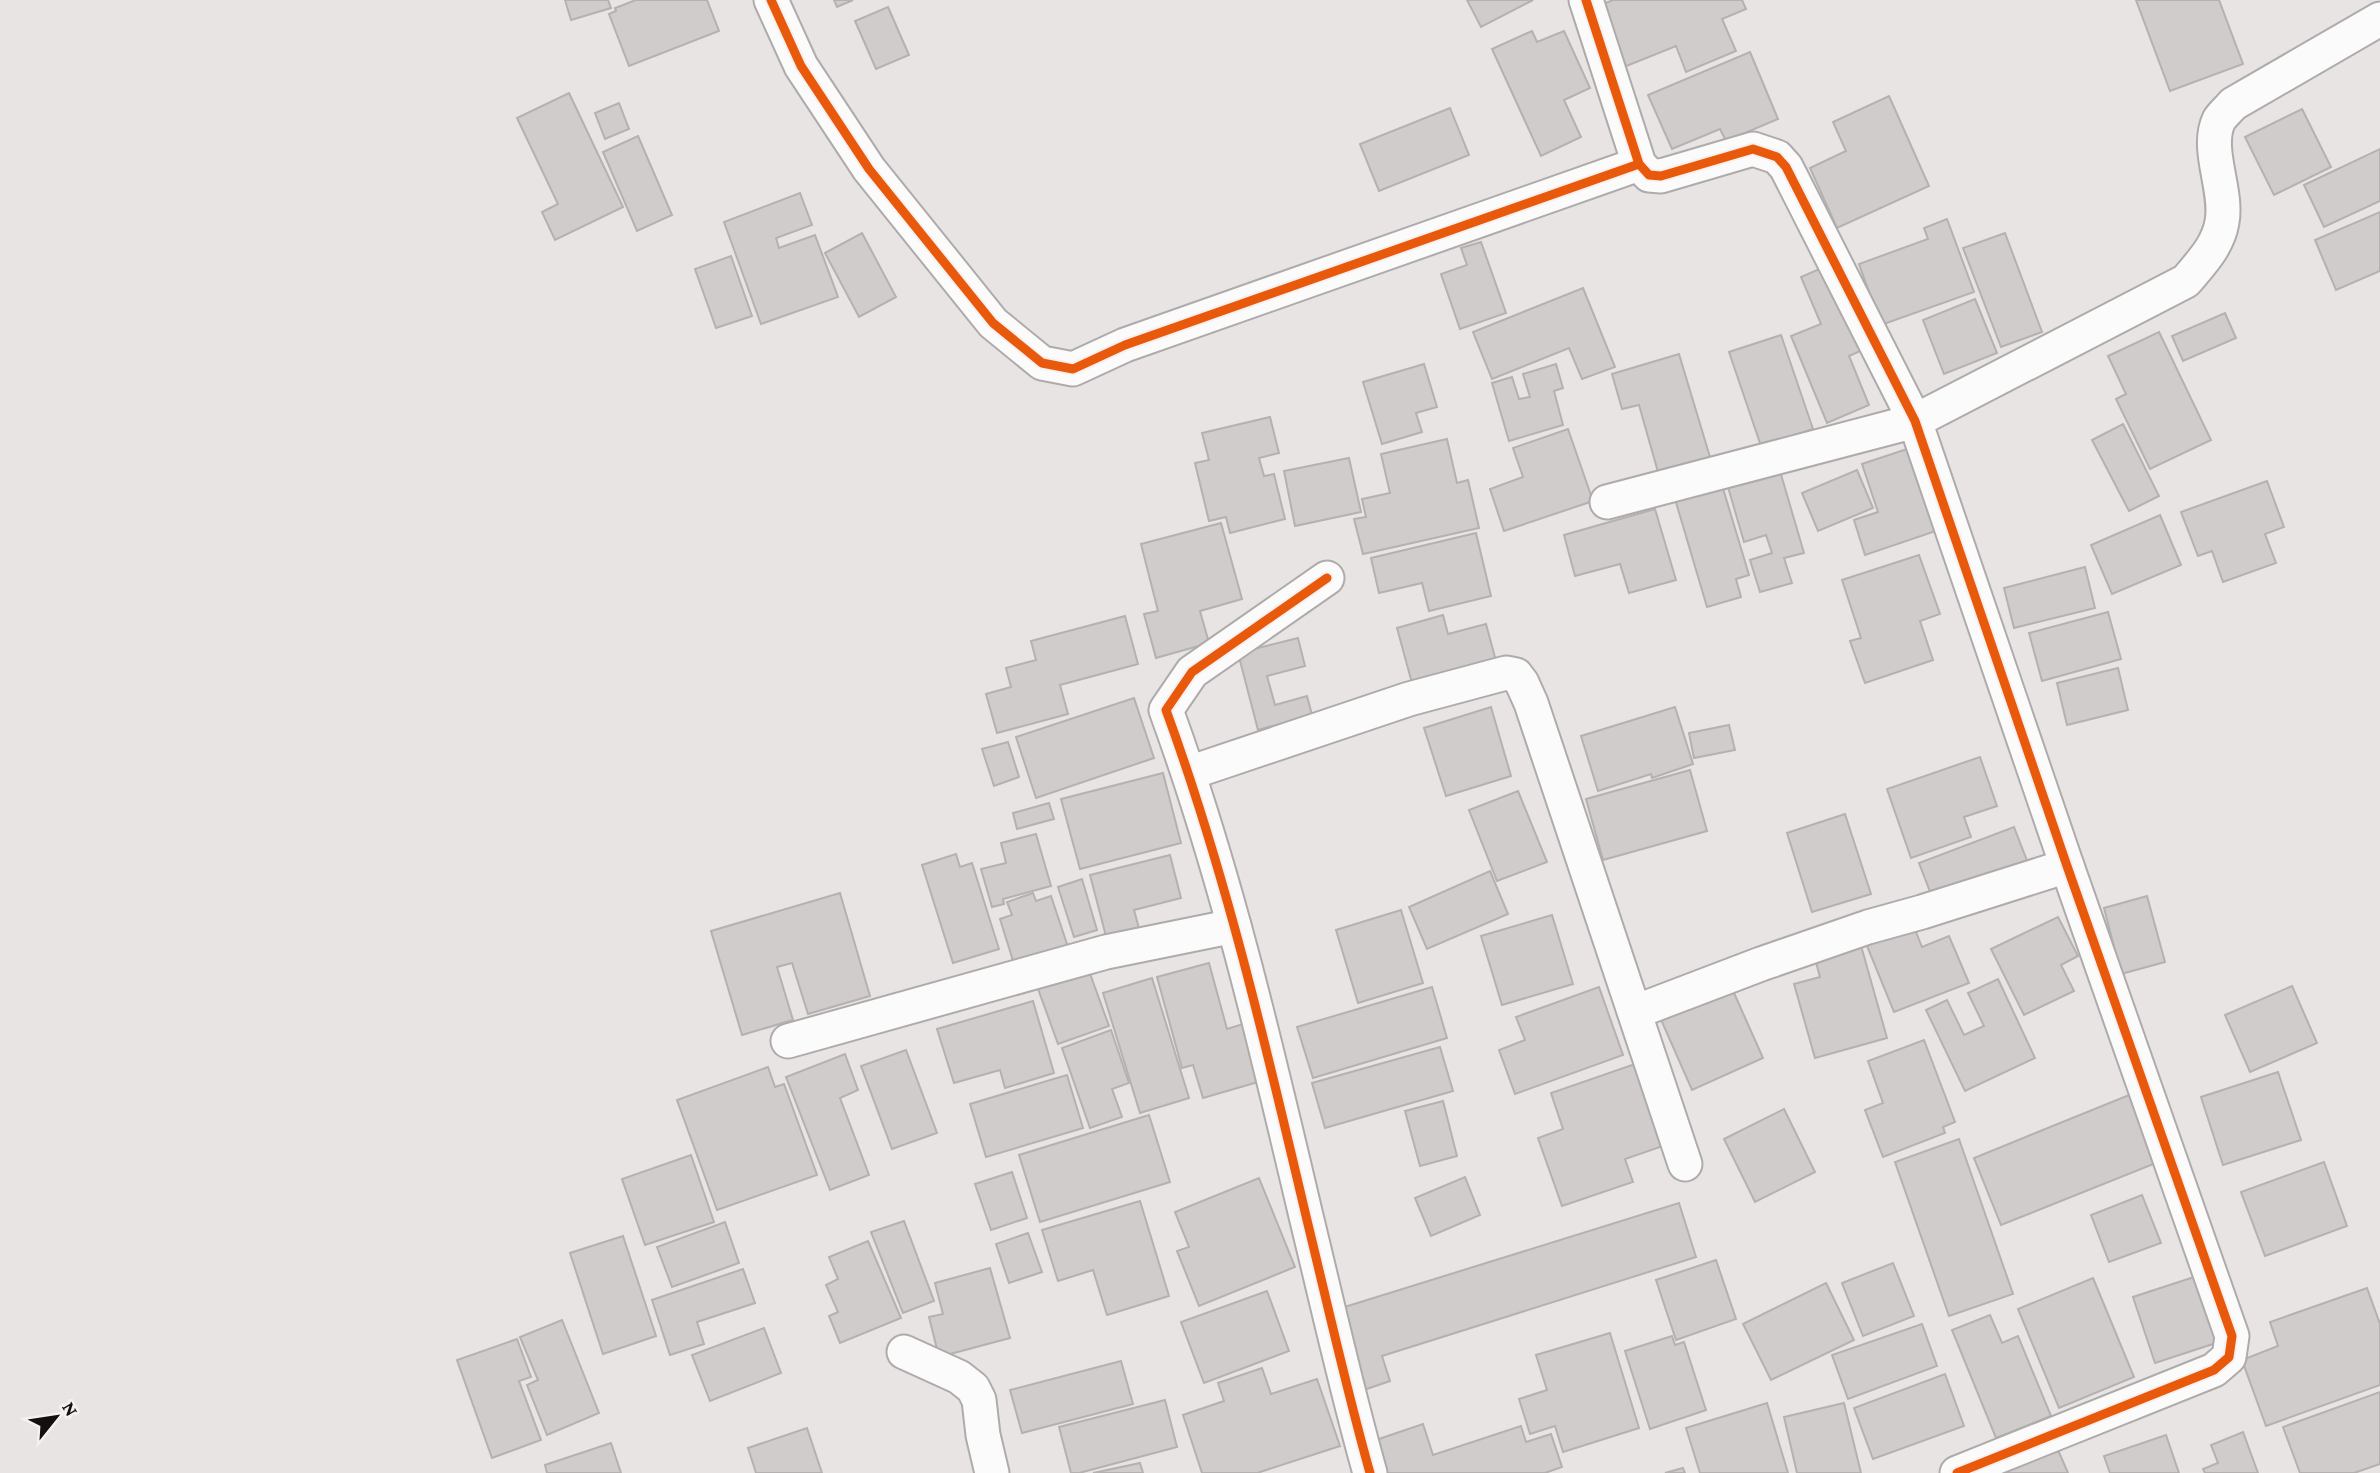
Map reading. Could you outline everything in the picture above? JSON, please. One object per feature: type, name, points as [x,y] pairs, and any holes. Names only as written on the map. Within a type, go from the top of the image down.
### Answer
[{"type":"street","points":[[771,0],[801,66],[869,170],[993,323],[1042,363],[1073,369],[1125,345],[1639,164]]},
{"type":"street","points":[[1586,0],[1639,164],[1649,175],[1661,176],[1753,149],[1777,157],[1786,167],[1916,421],[2067,866],[2232,1336],[2229,1357],[2214,1370],[1957,1473]]},
{"type":"street","points":[[1607,502],[1916,421],[2186,281],[2211,252],[2222,222],[2222,188],[2213,141],[2219,120],[2234,104],[2380,19]]},
{"type":"street","points":[[1327,578],[1192,672],[1166,710],[1189,774],[1234,926],[1370,1473]]},
{"type":"street","points":[[1189,774],[1409,699],[1506,673],[1516,675],[1531,703],[1685,1164]]},
{"type":"street","points":[[1636,1012],[1868,927],[2067,866]]},
{"type":"street","points":[[788,1041],[1106,952],[1234,926]]},
{"type":"street","points":[[904,1352],[959,1377],[973,1388],[979,1400],[983,1435],[992,1473]]},
{"type":"building","points":[[565,0],[608,0],[611,8],[571,20]]},
{"type":"building","points":[[636,0],[707,0],[719,31],[629,66],[609,14],[616,11],[615,8]]},
{"type":"building","points":[[834,0],[853,0],[837,7]]},
{"type":"building","points":[[1467,0],[1533,0],[1481,27]]},
{"type":"building","points":[[1613,0],[1742,0],[1746,9],[1722,19],[1736,51],[1686,72],[1676,46],[1624,67],[1598,6]]},
{"type":"building","points":[[2136,0],[2219,0],[2243,64],[2170,91]]},
{"type":"building","points":[[888,7],[909,55],[876,69],[855,21]]},
{"type":"building","points":[[1532,31],[1537,42],[1564,31],[1590,88],[1564,100],[1581,137],[1541,156],[1492,49]]},
{"type":"building","points":[[1750,52],[1778,119],[1726,141],[1720,129],[1672,149],[1648,95]]},
{"type":"building","points":[[569,93],[623,207],[555,240],[542,212],[558,204],[517,118]]},
{"type":"building","points":[[1889,96],[1929,186],[1837,228],[1810,168],[1846,151],[1833,122]]},
{"type":"building","points":[[619,103],[629,129],[605,139],[595,113]]},
{"type":"building","points":[[1450,108],[1469,155],[1379,191],[1360,144]]},
{"type":"building","points":[[2302,109],[2331,167],[2274,195],[2245,137]]},
{"type":"building","points":[[638,136],[672,215],[637,231],[603,152]]},
{"type":"building","points":[[2380,149],[2380,201],[2324,227],[2304,185]]},
{"type":"building","points":[[800,193],[812,225],[776,238],[779,248],[815,235],[838,297],[761,324],[724,222]]},
{"type":"building","points":[[2380,212],[2380,271],[2336,290],[2315,240]]},
{"type":"building","points":[[1947,219],[1974,292],[1881,325],[1859,264],[1928,239],[1924,228]]},
{"type":"building","points":[[862,233],[896,297],[859,317],[825,253]]},
{"type":"building","points":[[2005,233],[2042,332],[2001,347],[1963,248]]},
{"type":"building","points":[[1481,242],[1506,313],[1460,329],[1441,274],[1467,265],[1461,248]]},
{"type":"building","points":[[731,256],[752,316],[716,328],[695,269]]},
{"type":"building","points":[[1833,263],[1867,348],[1849,356],[1869,405],[1827,423],[1791,336],[1821,324],[1801,277]]},
{"type":"building","points":[[1583,288],[1615,367],[1582,379],[1569,348],[1492,379],[1473,332]]},
{"type":"building","points":[[1975,299],[1997,353],[1944,374],[1923,320]]},
{"type":"building","points":[[2225,313],[2236,338],[2183,361],[2172,336]]},
{"type":"building","points":[[2159,332],[2211,440],[2150,469],[2116,399],[2126,394],[2108,356]]},
{"type":"building","points":[[1781,335],[1813,429],[1761,446],[1729,352]]},
{"type":"building","points":[[1679,354],[1710,457],[1658,472],[1639,405],[1622,409],[1612,374]]},
{"type":"building","points":[[1424,364],[1437,407],[1416,413],[1422,432],[1382,444],[1363,382]]},
{"type":"building","points":[[1556,364],[1563,388],[1554,391],[1563,425],[1509,441],[1492,383],[1512,377],[1519,399],[1530,397],[1523,374]]},
{"type":"building","points":[[1270,417],[1279,453],[1259,458],[1264,476],[1274,474],[1285,519],[1230,533],[1226,517],[1209,521],[1195,463],[1209,460],[1202,433]]},
{"type":"building","points":[[2123,424],[2159,496],[2129,511],[2092,440]]},
{"type":"building","points":[[1568,429],[1593,501],[1504,531],[1490,489],[1523,477],[1513,448]]},
{"type":"building","points":[[1447,439],[1457,483],[1468,480],[1479,528],[1363,554],[1354,519],[1366,517],[1362,499],[1390,493],[1381,454]]},
{"type":"building","points":[[1907,449],[1936,531],[1865,555],[1854,520],[1878,512],[1862,464]]},
{"type":"building","points":[[1349,458],[1361,512],[1295,526],[1284,471]]},
{"type":"building","points":[[1857,470],[1873,508],[1818,531],[1802,493]]},
{"type":"building","points":[[1780,471],[1804,553],[1784,558],[1792,583],[1760,592],[1750,560],[1772,553],[1766,535],[1744,542],[1728,487]]},
{"type":"building","points":[[2267,481],[2284,527],[2265,534],[2276,563],[2223,582],[2212,551],[2198,556],[2181,512]]},
{"type":"building","points":[[1722,485],[1749,575],[1736,579],[1741,597],[1707,607],[1675,499]]},
{"type":"building","points":[[1655,509],[1676,580],[1629,593],[1620,564],[1575,576],[1564,535]]},
{"type":"building","points":[[2160,515],[2181,565],[2112,594],[2091,545]]},
{"type":"building","points":[[1221,523],[1242,599],[1200,611],[1209,643],[1156,658],[1144,614],[1158,611],[1141,544]]},
{"type":"building","points":[[1476,533],[1491,596],[1429,611],[1422,583],[1379,593],[1371,558]]},
{"type":"building","points":[[1919,555],[1940,614],[1920,621],[1933,660],[1865,683],[1850,641],[1861,638],[1842,580]]},
{"type":"building","points":[[2085,567],[2095,608],[2014,628],[2004,588]]},
{"type":"building","points":[[2108,612],[2121,659],[2042,681],[2029,633]]},
{"type":"building","points":[[1443,615],[1448,634],[1486,624],[1496,661],[1412,683],[1397,628]]},
{"type":"building","points":[[1125,616],[1138,664],[1060,685],[1068,714],[997,733],[986,694],[1011,687],[1006,668],[1036,660],[1031,641]]},
{"type":"building","points":[[1298,638],[1305,666],[1267,676],[1275,705],[1307,696],[1312,715],[1258,730],[1238,653]]},
{"type":"building","points":[[2118,668],[2128,710],[2067,725],[2057,683]]},
{"type":"building","points":[[1134,698],[1154,758],[1036,798],[1016,737]]},
{"type":"building","points":[[1491,707],[1511,776],[1446,796],[1424,728]]},
{"type":"building","points":[[1675,707],[1693,764],[1652,778],[1651,774],[1598,791],[1581,736]]},
{"type":"building","points":[[1729,725],[1735,750],[1694,758],[1689,733]]},
{"type":"building","points":[[1008,742],[1019,777],[994,786],[982,749]]},
{"type":"building","points":[[1980,757],[1997,806],[1964,817],[1971,837],[1911,858],[1887,789]]},
{"type":"building","points":[[1690,770],[1707,831],[1603,860],[1586,799]]},
{"type":"building","points":[[1163,773],[1181,843],[1080,869],[1061,799]]},
{"type":"building","points":[[1518,791],[1547,862],[1497,881],[1469,810]]},
{"type":"building","points":[[1049,803],[1054,819],[1017,829],[1013,813]]},
{"type":"building","points":[[1845,814],[1871,894],[1812,912],[1787,833]]},
{"type":"building","points":[[2014,827],[2029,866],[1934,902],[1919,863]]},
{"type":"building","points":[[1036,834],[1051,886],[1003,899],[1004,904],[992,907],[981,869],[1006,863],[1001,843]]},
{"type":"building","points":[[956,854],[960,867],[972,863],[999,949],[953,963],[922,865]]},
{"type":"building","points":[[1170,855],[1181,898],[1134,910],[1140,932],[1107,940],[1090,875]]},
{"type":"building","points":[[1490,871],[1508,914],[1427,949],[1409,907]]},
{"type":"building","points":[[1082,879],[1097,930],[1074,937],[1058,887]]},
{"type":"building","points":[[840,893],[870,996],[808,1014],[792,963],[777,967],[793,1020],[742,1035],[711,931]]},
{"type":"building","points":[[1033,893],[1036,901],[1051,896],[1068,947],[1014,964],[1000,919],[1012,915],[1007,902]]},
{"type":"building","points":[[2147,896],[2165,962],[2121,974],[2104,908]]},
{"type":"building","points":[[1401,910],[1423,983],[1358,1003],[1336,930]]},
{"type":"building","points":[[1552,915],[1573,984],[1502,1005],[1481,936]]},
{"type":"building","points":[[2058,917],[2078,956],[2061,965],[2074,991],[2024,1015],[1991,949]]},
{"type":"building","points":[[1912,922],[1922,947],[1949,936],[1969,983],[1894,1012],[1865,941]]},
{"type":"building","points":[[1860,942],[1887,1038],[1815,1058],[1794,984],[1820,977],[1814,955]]},
{"type":"building","points":[[1209,963],[1227,1029],[1243,1024],[1258,1082],[1203,1098],[1193,1065],[1182,1068],[1157,977]]},
{"type":"building","points":[[1088,968],[1109,1026],[1058,1044],[1037,986]]},
{"type":"building","points":[[1152,978],[1189,1098],[1140,1113],[1103,993]]},
{"type":"building","points":[[1998,979],[2035,1058],[1965,1091],[1926,1010],[1947,1000],[1964,1035],[1984,1026],[1968,993]]},
{"type":"building","points":[[1730,984],[1763,1058],[1692,1090],[1659,1015]]},
{"type":"building","points":[[2292,986],[2317,1043],[2250,1072],[2225,1015]]},
{"type":"building","points":[[1432,987],[1447,1038],[1313,1078],[1297,1027]]},
{"type":"building","points":[[1599,987],[1623,1055],[1515,1094],[1499,1050],[1525,1040],[1516,1017]]},
{"type":"building","points":[[1033,1001],[1054,1073],[1005,1088],[1000,1070],[954,1083],[937,1029]]},
{"type":"building","points":[[1111,1030],[1129,1083],[1112,1089],[1122,1117],[1090,1128],[1062,1048]]},
{"type":"building","points":[[1924,1040],[1955,1122],[1943,1127],[1945,1133],[1883,1157],[1865,1110],[1883,1103],[1868,1061]]},
{"type":"building","points":[[1440,1047],[1453,1091],[1325,1128],[1312,1083]]},
{"type":"building","points":[[906,1050],[937,1133],[892,1149],[861,1066]]},
{"type":"building","points":[[845,1054],[858,1090],[840,1098],[869,1175],[830,1190],[786,1077]]},
{"type":"building","points":[[1635,1064],[1663,1146],[1625,1159],[1633,1182],[1562,1206],[1538,1138],[1563,1129],[1551,1093]]},
{"type":"building","points":[[768,1067],[775,1087],[784,1084],[817,1175],[717,1210],[677,1100]]},
{"type":"building","points":[[2278,1072],[2301,1140],[2223,1165],[2201,1097]]},
{"type":"building","points":[[1067,1075],[1083,1128],[986,1157],[970,1104]]},
{"type":"building","points":[[2134,1093],[2161,1161],[2001,1225],[1974,1158]]},
{"type":"building","points":[[1443,1101],[1457,1156],[1420,1166],[1405,1111]]},
{"type":"building","points":[[1784,1109],[1815,1172],[1755,1202],[1724,1139]]},
{"type":"building","points":[[1149,1115],[1170,1182],[1040,1222],[1019,1155]]},
{"type":"building","points":[[1959,1139],[2013,1294],[1949,1316],[1895,1162]]},
{"type":"building","points":[[691,1155],[714,1222],[645,1245],[622,1179]]},
{"type":"building","points":[[2324,1162],[2347,1226],[2265,1256],[2241,1192]]},
{"type":"building","points":[[1012,1172],[1027,1218],[991,1230],[975,1184]]},
{"type":"building","points":[[1465,1177],[1480,1215],[1431,1236],[1415,1198]]},
{"type":"building","points":[[1259,1178],[1295,1267],[1199,1306],[1177,1251],[1189,1247],[1175,1212]]},
{"type":"building","points":[[2142,1195],[2161,1243],[2109,1262],[2091,1215]]},
{"type":"building","points":[[1140,1201],[1169,1296],[1107,1315],[1093,1270],[1058,1281],[1042,1230]]},
{"type":"building","points":[[1679,1203],[1696,1257],[1382,1356],[1390,1381],[1361,1391],[1335,1310]]},
{"type":"building","points":[[904,1221],[934,1301],[903,1313],[871,1232]]},
{"type":"building","points":[[725,1222],[739,1263],[672,1287],[657,1247]]},
{"type":"building","points":[[1028,1233],[1042,1272],[1009,1283],[996,1244]]},
{"type":"building","points":[[623,1236],[656,1336],[603,1354],[570,1253]]},
{"type":"building","points":[[868,1241],[901,1318],[840,1343],[829,1316],[838,1312],[826,1285],[838,1279],[829,1257]]},
{"type":"building","points":[[1716,1260],[1736,1319],[1676,1340],[1656,1280]]},
{"type":"building","points":[[1893,1263],[1914,1316],[1863,1336],[1842,1283]]},
{"type":"building","points":[[990,1268],[1010,1338],[939,1357],[929,1317],[943,1314],[935,1283]]},
{"type":"building","points":[[743,1269],[755,1303],[697,1322],[704,1344],[670,1355],[652,1300]]},
{"type":"building","points":[[2197,1276],[2219,1342],[2155,1363],[2133,1297]]},
{"type":"building","points":[[2093,1278],[2134,1377],[2059,1408],[2018,1309]]},
{"type":"building","points":[[1826,1283],[1854,1340],[1771,1380],[1743,1324]]},
{"type":"building","points":[[2367,1288],[2380,1324],[2380,1385],[2266,1426],[2242,1360],[2278,1346],[2270,1322]]},
{"type":"building","points":[[1267,1291],[1289,1351],[1204,1383],[1181,1322]]},
{"type":"building","points":[[1990,1315],[2002,1343],[2018,1336],[2051,1416],[1996,1438],[1952,1330]]},
{"type":"building","points":[[562,1320],[599,1413],[547,1435],[527,1385],[538,1380],[520,1337]]},
{"type":"building","points":[[1922,1324],[1937,1366],[1848,1399],[1832,1355]]},
{"type":"building","points":[[764,1328],[781,1373],[710,1401],[692,1355]]},
{"type":"building","points":[[1610,1333],[1639,1428],[1563,1452],[1555,1426],[1530,1434],[1519,1399],[1547,1390],[1536,1355]]},
{"type":"building","points":[[1672,1336],[1675,1345],[1684,1342],[1706,1410],[1650,1429],[1625,1351]]},
{"type":"building","points":[[517,1339],[531,1377],[519,1381],[541,1440],[492,1458],[457,1360]]},
{"type":"building","points":[[1121,1361],[1133,1404],[1022,1433],[1010,1390]]},
{"type":"building","points":[[1262,1368],[1271,1394],[1317,1379],[1340,1446],[1257,1473],[1202,1473],[1183,1415],[1224,1401],[1218,1383]]},
{"type":"building","points":[[1945,1374],[1964,1426],[1873,1459],[1854,1408]]},
{"type":"building","points":[[2380,1392],[2380,1464],[2354,1473],[2300,1473],[2283,1427]]},
{"type":"building","points":[[1165,1400],[1177,1447],[1071,1473],[1059,1427]]},
{"type":"building","points":[[1767,1403],[1788,1473],[1700,1473],[1686,1428]]},
{"type":"building","points":[[1844,1403],[1861,1473],[1797,1473],[1784,1417]]},
{"type":"building","points":[[1423,1424],[1433,1455],[1521,1426],[1526,1442],[1551,1434],[1562,1467],[1545,1473],[1380,1473],[1370,1442]]},
{"type":"building","points":[[807,1428],[822,1473],[756,1473],[748,1448]]},
{"type":"building","points":[[2243,1432],[2258,1473],[2205,1473],[2203,1469],[2218,1463],[2211,1445]]},
{"type":"building","points":[[2166,1435],[2179,1473],[2110,1473],[2104,1456]]},
{"type":"building","points":[[611,1443],[621,1473],[547,1473],[545,1465]]},
{"type":"building","points":[[2058,1450],[2068,1473],[2003,1473]]},
{"type":"building","points":[[1140,1463],[1143,1473],[1093,1473]]},
{"type":"building","points":[[1683,1468],[1685,1473],[1665,1473]]},
{"type":"cycle path","points":[[771,0],[801,66],[869,169],[993,323],[1042,363],[1073,369],[1125,345],[1639,164]]},
{"type":"cycle path","points":[[1586,0],[1639,164],[1649,175],[1661,176],[1753,149],[1777,157],[1786,167],[1915,421],[2232,1336],[2229,1357],[2214,1370],[1957,1473]]},
{"type":"cycle path","points":[[1327,578],[1192,672],[1166,710],[1208,834],[1244,961],[1370,1473]]}]
